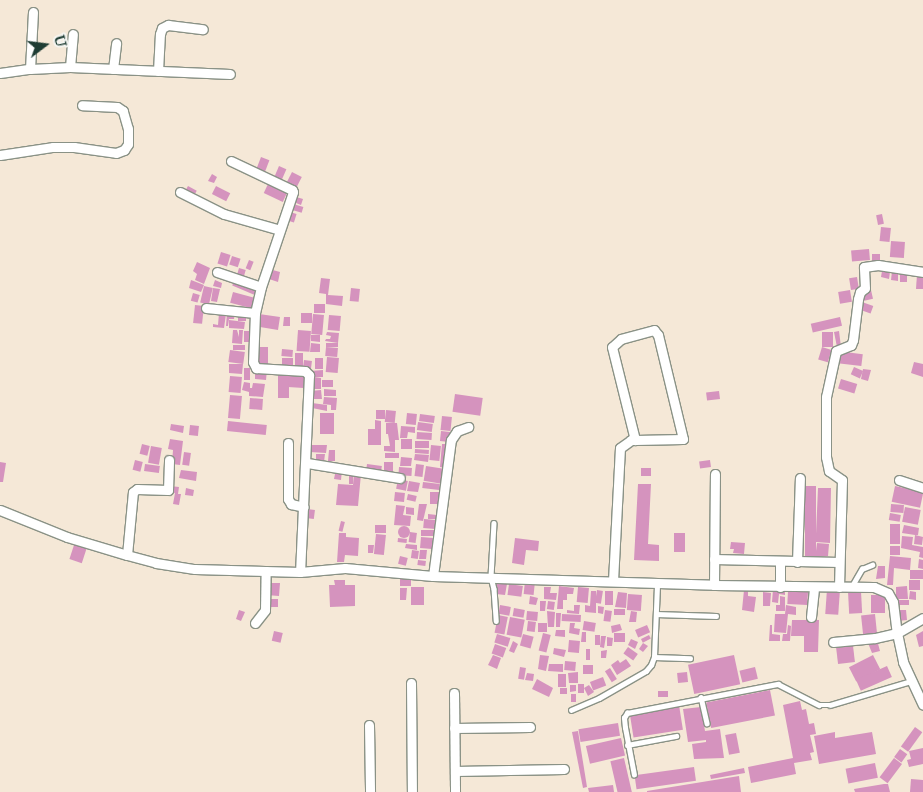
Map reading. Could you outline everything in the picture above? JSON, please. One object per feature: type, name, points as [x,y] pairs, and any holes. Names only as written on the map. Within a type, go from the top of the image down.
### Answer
[{"type":"street","points":[[30,68],[33,12]]},
{"type":"street","points":[[158,71],[162,28],[168,25],[203,29]]},
{"type":"street","points":[[70,67],[73,34]]},
{"type":"street","points":[[113,69],[116,43]]},
{"type":"street","points":[[0,73],[30,68],[70,67],[230,74]]},
{"type":"street","points":[[0,155],[53,147],[74,146],[116,153],[124,150],[128,144],[128,128],[123,111],[117,107],[82,105]]},
{"type":"street","points":[[231,161],[292,191],[261,287],[256,313],[254,366],[256,368],[305,371],[309,375],[307,463],[300,572]]},
{"type":"street","points":[[180,192],[224,214],[280,230]]},
{"type":"street","points":[[839,587],[842,480],[828,468],[826,449],[826,397],[836,351],[850,345],[853,340],[858,299],[860,292],[865,288],[864,267],[878,265],[923,272]]},
{"type":"street","points":[[217,272],[261,287]]},
{"type":"street","points":[[206,308],[256,313]]},
{"type":"street","points":[[613,581],[620,448],[631,440],[635,440],[682,439],[658,335],[654,330],[620,338],[612,347],[635,440]]},
{"type":"street","points":[[434,576],[451,440],[457,431],[468,427]]},
{"type":"street","points":[[288,443],[288,502],[304,507]]},
{"type":"street","points":[[127,555],[133,492],[138,489],[168,490],[170,460]]},
{"type":"street","points":[[307,463],[400,478]]},
{"type":"street","points":[[714,585],[715,474]]},
{"type":"street","points":[[797,562],[800,478]]},
{"type":"street","points":[[899,480],[923,488]]},
{"type":"street","points":[[0,510],[67,537],[156,563],[195,569],[300,572],[345,568],[434,576],[780,587],[881,588],[888,593],[893,602],[901,655],[923,705]]},
{"type":"street","points":[[714,560],[839,562]]},
{"type":"street","points":[[780,562],[780,587]]},
{"type":"street","points":[[255,623],[265,610],[266,571]]},
{"type":"street","points":[[811,617],[814,587]]},
{"type":"street","points":[[833,642],[875,638],[897,633],[923,618]]},
{"type":"street","points":[[411,683],[412,792]]},
{"type":"street","points":[[454,693],[455,792]]},
{"type":"street","points":[[370,725],[370,792]]},
{"type":"street","points":[[454,728],[530,727]]},
{"type":"street","points":[[454,770],[564,770]]},
{"type":"lane","points":[[494,523],[491,578],[494,590],[496,621]]},
{"type":"lane","points":[[852,587],[862,569],[872,565]]},
{"type":"lane","points":[[571,710],[599,698],[646,671],[654,658],[657,582]]},
{"type":"lane","points":[[656,614],[716,616]]},
{"type":"lane","points":[[654,658],[690,658]]},
{"type":"lane","points":[[634,775],[627,745],[624,718],[627,713],[778,684],[819,705],[830,705],[911,681]]},
{"type":"lane","points":[[701,698],[707,723]]},
{"type":"lane","points":[[627,745],[676,736]]},
{"type":"building","points":[[261,157],[269,160],[264,174],[256,171]]},
{"type":"building","points":[[279,166],[286,169],[281,181],[274,178]]},
{"type":"building","points":[[292,172],[302,177],[295,189],[286,184]]},
{"type":"building","points":[[212,174],[217,177],[214,183],[208,181]]},
{"type":"building","points":[[268,184],[287,193],[283,202],[264,193]]},
{"type":"building","points":[[188,186],[197,191],[193,198],[184,193]]},
{"type":"building","points":[[216,186],[230,193],[226,201],[212,194]]},
{"type":"building","points":[[293,196],[303,199],[301,205],[291,201]]},
{"type":"building","points":[[290,203],[303,207],[302,213],[288,209]]},
{"type":"building","points":[[287,211],[297,214],[294,223],[284,220]]},
{"type":"building","points":[[882,214],[884,224],[878,225],[876,215]]},
{"type":"building","points":[[881,227],[891,228],[889,242],[880,241]]},
{"type":"building","points":[[891,241],[905,242],[904,258],[890,257]]},
{"type":"building","points":[[869,249],[870,260],[852,262],[851,251]]},
{"type":"building","points":[[221,252],[231,255],[227,266],[217,263]]},
{"type":"building","points":[[872,254],[880,254],[880,263],[872,263]]},
{"type":"building","points":[[232,256],[241,259],[238,267],[229,265]]},
{"type":"building","points":[[249,260],[254,262],[250,270],[246,268]]},
{"type":"building","points":[[197,262],[210,268],[204,284],[195,280],[197,274],[193,271]]},
{"type":"building","points":[[239,268],[246,270],[244,278],[237,276]]},
{"type":"building","points":[[269,269],[280,272],[278,282],[266,278]]},
{"type":"building","points":[[882,271],[890,272],[889,279],[881,277]]},
{"type":"building","points":[[892,271],[898,271],[898,281],[891,280]]},
{"type":"building","points":[[900,272],[907,272],[907,282],[900,282]]},
{"type":"building","points":[[917,274],[923,274],[923,289],[916,289]]},
{"type":"building","points":[[857,277],[859,289],[851,290],[849,278]]},
{"type":"building","points":[[321,278],[330,279],[328,295],[343,296],[342,306],[326,304],[326,294],[319,293]]},
{"type":"building","points":[[235,279],[258,289],[255,295],[232,285]]},
{"type":"building","points":[[191,280],[204,285],[201,292],[189,288]]},
{"type":"building","points":[[215,280],[222,283],[221,288],[213,286]]},
{"type":"building","points":[[204,286],[213,288],[209,305],[200,303]]},
{"type":"building","points":[[213,288],[220,289],[217,302],[211,301]]},
{"type":"building","points":[[351,288],[360,289],[359,302],[350,301]]},
{"type":"building","points":[[850,290],[852,302],[840,304],[838,292]]},
{"type":"building","points":[[871,290],[873,299],[864,301],[862,292]]},
{"type":"building","points":[[233,292],[255,298],[252,309],[230,303]]},
{"type":"building","points":[[193,293],[200,295],[198,303],[191,301]]},
{"type":"building","points":[[862,302],[873,306],[871,314],[859,310]]},
{"type":"building","points":[[314,304],[325,304],[325,313],[314,313]]},
{"type":"building","points":[[195,305],[204,306],[202,324],[193,323]]},
{"type":"building","points":[[219,313],[226,314],[224,328],[213,327],[213,324],[218,325]]},
{"type":"building","points":[[227,313],[235,314],[234,319],[229,319],[228,326],[226,326]]},
{"type":"building","points":[[238,313],[246,313],[246,321],[238,321]]},
{"type":"building","points":[[301,313],[312,313],[312,323],[301,323]]},
{"type":"building","points":[[259,314],[280,317],[278,330],[260,327],[258,318],[261,318]]},
{"type":"building","points":[[313,314],[324,315],[322,335],[311,334]]},
{"type":"building","points":[[329,315],[341,316],[340,331],[328,330]]},
{"type":"building","points":[[284,317],[290,317],[290,326],[283,326]]},
{"type":"building","points":[[840,317],[842,326],[813,333],[811,324]]},
{"type":"building","points":[[229,320],[245,322],[244,329],[229,328]]},
{"type":"building","points":[[233,330],[237,330],[239,337],[239,330],[243,330],[242,344],[232,343]]},
{"type":"building","points":[[298,330],[311,331],[310,352],[297,351]]},
{"type":"building","points":[[244,331],[250,331],[250,342],[244,342]]},
{"type":"building","points":[[839,331],[841,347],[837,347],[834,332]]},
{"type":"building","points":[[327,332],[339,333],[338,343],[325,341],[330,339],[331,336],[326,335]]},
{"type":"building","points":[[822,332],[833,332],[833,347],[822,347]]},
{"type":"building","points":[[311,335],[320,335],[320,342],[311,341]]},
{"type":"building","points":[[311,343],[320,344],[320,352],[310,352]]},
{"type":"building","points":[[326,343],[338,343],[338,347],[326,347]]},
{"type":"building","points":[[233,345],[245,345],[245,350],[233,350]]},
{"type":"building","points":[[259,347],[268,347],[268,365],[254,365],[255,351],[259,352]]},
{"type":"building","points":[[326,347],[338,348],[337,357],[325,356]]},
{"type":"building","points":[[822,347],[832,350],[828,362],[818,359]]},
{"type":"building","points":[[282,349],[293,350],[292,357],[281,356]]},
{"type":"building","points":[[230,350],[245,352],[243,364],[228,362]]},
{"type":"building","points":[[837,351],[863,354],[861,366],[836,363]]},
{"type":"building","points":[[295,353],[303,353],[303,368],[295,368]]},
{"type":"building","points":[[327,357],[339,358],[338,373],[326,372]]},
{"type":"building","points":[[282,358],[293,358],[293,367],[282,367]]},
{"type":"building","points":[[315,358],[323,358],[323,369],[315,369]]},
{"type":"building","points":[[304,360],[312,361],[311,369],[303,368]]},
{"type":"building","points":[[914,362],[923,364],[923,377],[911,373]]},
{"type":"building","points":[[229,364],[243,364],[242,374],[229,373]]},
{"type":"building","points":[[854,367],[863,371],[860,378],[851,374]]},
{"type":"building","points":[[244,368],[250,368],[250,380],[244,380]]},
{"type":"building","points":[[863,369],[871,370],[868,381],[861,379]]},
{"type":"building","points":[[255,370],[267,370],[266,380],[255,379]]},
{"type":"building","points":[[323,370],[323,377],[314,377],[321,378],[321,389],[311,389],[310,371]]},
{"type":"building","points":[[278,371],[289,371],[289,398],[278,398]]},
{"type":"building","points":[[289,371],[305,372],[304,388],[288,387]]},
{"type":"building","points":[[230,376],[242,377],[241,393],[229,392]]},
{"type":"building","points":[[841,379],[857,384],[854,394],[838,389]]},
{"type":"building","points":[[322,380],[333,380],[333,387],[322,387]]},
{"type":"building","points":[[244,382],[250,383],[250,388],[252,388],[253,383],[265,384],[263,397],[249,396],[249,392],[242,390]]},
{"type":"building","points":[[324,389],[336,390],[336,396],[324,396]]},
{"type":"building","points":[[321,390],[322,399],[311,399],[310,391]]},
{"type":"building","points":[[719,391],[720,399],[707,401],[706,393]]},
{"type":"building","points":[[455,394],[483,398],[480,416],[452,412]]},
{"type":"building","points":[[230,395],[242,396],[240,419],[228,418]]},
{"type":"building","points":[[324,397],[337,398],[336,410],[331,410],[331,405],[323,404]]},
{"type":"building","points":[[250,398],[263,399],[262,410],[249,409]]},
{"type":"building","points":[[312,403],[327,405],[327,411],[312,408]]},
{"type":"building","points":[[376,410],[385,410],[385,419],[376,419]]},
{"type":"building","points":[[386,410],[396,411],[395,423],[385,422]]},
{"type":"building","points":[[320,413],[334,413],[334,434],[320,434]]},
{"type":"building","points":[[407,413],[417,414],[416,425],[406,424]]},
{"type":"building","points":[[420,414],[435,416],[434,423],[419,421]]},
{"type":"building","points":[[442,416],[452,417],[450,431],[441,430]]},
{"type":"building","points":[[375,420],[381,421],[381,445],[368,445],[368,429],[375,429]]},
{"type":"building","points":[[228,421],[267,425],[266,435],[227,431]]},
{"type":"building","points":[[418,422],[433,424],[432,432],[417,430]]},
{"type":"building","points":[[386,423],[397,423],[399,440],[395,440],[395,452],[384,451],[384,446],[390,446],[388,434],[386,434]]},
{"type":"building","points":[[171,424],[184,426],[183,433],[170,430]]},
{"type":"building","points":[[190,425],[199,426],[198,436],[189,435]]},
{"type":"building","points":[[401,426],[415,427],[415,433],[408,432],[407,438],[400,438]]},
{"type":"building","points":[[441,431],[450,432],[449,442],[440,441]]},
{"type":"building","points":[[417,432],[432,433],[431,440],[417,439]]},
{"type":"building","points":[[170,439],[183,441],[180,465],[172,464],[173,450],[168,449]]},
{"type":"building","points":[[401,439],[412,439],[412,449],[401,449]]},
{"type":"building","points":[[415,441],[429,441],[429,448],[415,448]]},
{"type":"building","points":[[142,444],[150,446],[147,456],[140,454]]},
{"type":"building","points":[[442,444],[448,444],[445,468],[440,467]]},
{"type":"building","points":[[310,445],[327,445],[326,453],[310,452]]},
{"type":"building","points":[[431,445],[441,446],[439,461],[429,460]]},
{"type":"building","points":[[151,446],[162,448],[159,465],[148,463]]},
{"type":"building","points":[[415,449],[429,450],[429,454],[415,453]]},
{"type":"building","points":[[329,450],[335,450],[335,461],[328,461]]},
{"type":"building","points":[[184,452],[191,453],[189,466],[182,465]]},
{"type":"building","points":[[385,453],[399,453],[399,458],[385,458]]},
{"type":"building","points":[[316,454],[325,454],[324,462],[316,461]]},
{"type":"building","points":[[415,454],[429,455],[428,462],[414,460]]},
{"type":"building","points":[[401,457],[412,458],[411,466],[400,466]]},
{"type":"building","points":[[135,460],[143,462],[140,472],[133,470]]},
{"type":"building","points":[[710,460],[711,467],[700,468],[699,462]]},
{"type":"building","points":[[0,462],[6,463],[3,482],[0,482]]},
{"type":"building","points":[[384,462],[393,462],[393,472],[384,472]]},
{"type":"building","points":[[145,464],[160,466],[159,473],[144,471]]},
{"type":"building","points":[[367,464],[382,466],[381,474],[366,472]]},
{"type":"building","points":[[416,464],[424,465],[422,477],[415,476]]},
{"type":"building","points":[[426,466],[444,469],[441,484],[424,481]]},
{"type":"building","points":[[399,467],[412,468],[411,476],[398,475]]},
{"type":"building","points":[[641,468],[651,468],[651,476],[641,476]]},
{"type":"building","points":[[336,469],[342,470],[341,480],[334,479]]},
{"type":"building","points":[[181,470],[197,472],[196,481],[179,478]]},
{"type":"building","points":[[349,472],[353,472],[353,484],[349,484]]},
{"type":"building","points":[[354,473],[361,474],[358,506],[336,505],[338,484],[353,485]]},
{"type":"building","points":[[398,479],[408,481],[406,491],[396,489]]},
{"type":"building","points":[[409,481],[420,483],[418,492],[407,491]]},
{"type":"building","points":[[423,482],[440,484],[439,490],[422,488]]},
{"type":"building","points":[[638,484],[651,484],[648,544],[659,545],[659,561],[634,560]]},
{"type":"building","points":[[170,486],[179,487],[178,494],[181,494],[179,505],[173,504],[175,493],[169,492]]},
{"type":"building","points":[[805,486],[816,486],[816,534],[818,488],[831,488],[830,543],[816,542],[816,551],[817,543],[829,544],[828,556],[805,557]]},
{"type":"building","points":[[895,486],[923,492],[920,508],[892,502]]},
{"type":"building","points":[[186,488],[194,490],[193,496],[185,495]]},
{"type":"building","points":[[395,492],[405,493],[404,502],[394,501]]},
{"type":"building","points":[[430,492],[440,492],[440,504],[430,504]]},
{"type":"building","points":[[408,494],[417,496],[415,502],[407,500]]},
{"type":"building","points":[[419,504],[427,504],[423,521],[417,520]]},
{"type":"building","points":[[891,504],[904,505],[903,513],[890,512]]},
{"type":"building","points":[[396,505],[405,506],[403,515],[411,516],[410,526],[394,525]]},
{"type":"building","points":[[406,507],[414,508],[414,515],[406,514]]},
{"type":"building","points":[[905,507],[921,510],[918,525],[902,522]]},
{"type":"building","points":[[307,509],[315,510],[314,519],[306,518]]},
{"type":"building","points":[[890,513],[901,515],[900,522],[889,520]]},
{"type":"building","points":[[428,514],[437,515],[436,519],[428,519]]},
{"type":"building","points":[[424,519],[436,520],[435,529],[423,528]]},
{"type":"building","points":[[341,521],[345,522],[342,532],[339,531]]},
{"type":"building","points":[[890,524],[900,524],[900,544],[890,544]]},
{"type":"building","points":[[375,525],[386,525],[386,533],[375,533]]},
{"type":"building","points":[[904,525],[919,528],[918,535],[902,533]]},
{"type":"building","points":[[404,526],[410,532],[404,538],[398,532]]},
{"type":"building","points":[[421,530],[435,530],[435,536],[421,536]]},
{"type":"building","points":[[410,532],[417,533],[416,543],[409,542]]},
{"type":"building","points":[[339,533],[346,533],[346,537],[359,538],[358,556],[345,555],[344,562],[337,562]]},
{"type":"building","points":[[674,533],[685,533],[685,552],[674,552]]},
{"type":"building","points":[[376,534],[386,535],[384,555],[374,554]]},
{"type":"building","points":[[915,535],[923,537],[922,545],[914,544]]},
{"type":"building","points":[[902,536],[913,537],[912,545],[923,547],[923,558],[919,557],[920,552],[901,548]]},
{"type":"building","points":[[421,537],[433,538],[432,549],[420,548]]},
{"type":"building","points":[[398,538],[407,539],[407,543],[398,542]]},
{"type":"building","points":[[515,538],[539,541],[538,551],[526,550],[524,565],[512,563]]},
{"type":"building","points":[[75,542],[87,546],[82,563],[69,559]]},
{"type":"building","points":[[731,542],[745,543],[744,554],[733,553],[734,549],[730,549]]},
{"type":"building","points":[[406,544],[417,545],[417,550],[405,548]]},
{"type":"building","points":[[368,545],[374,545],[373,553],[368,553]]},
{"type":"building","points":[[890,546],[900,546],[900,555],[890,555]]},
{"type":"building","points":[[412,550],[419,551],[418,559],[411,558]]},
{"type":"building","points":[[420,550],[427,550],[426,559],[419,559]]},
{"type":"building","points":[[400,556],[408,558],[406,566],[398,564]]},
{"type":"building","points":[[890,556],[911,558],[910,570],[894,568],[893,585],[887,585]]},
{"type":"building","points":[[919,559],[923,560],[923,569],[918,568]]},
{"type":"building","points":[[418,560],[426,561],[425,566],[417,565]]},
{"type":"building","points":[[878,566],[885,566],[885,578],[876,579]]},
{"type":"building","points":[[910,570],[923,570],[923,579],[910,579]]},
{"type":"building","points":[[400,577],[411,577],[411,586],[400,586]]},
{"type":"building","points":[[334,580],[345,580],[345,585],[355,585],[355,606],[330,607],[329,585],[335,585]]},
{"type":"building","points":[[909,580],[920,580],[920,590],[909,590]]},
{"type":"building","points":[[525,581],[535,582],[534,595],[524,594]]},
{"type":"building","points":[[497,582],[507,584],[505,595],[496,594]]},
{"type":"building","points":[[270,583],[280,583],[279,596],[266,595]]},
{"type":"building","points":[[509,584],[523,586],[521,597],[507,595]]},
{"type":"building","points":[[559,586],[574,588],[573,594],[567,594],[567,600],[563,600],[563,609],[557,609]]},
{"type":"building","points":[[907,586],[908,599],[896,599],[896,587]]},
{"type":"building","points":[[411,587],[424,587],[424,605],[411,605]]},
{"type":"building","points":[[544,587],[551,587],[550,593],[557,593],[556,600],[544,599]]},
{"type":"building","points":[[578,587],[589,588],[588,603],[577,602]]},
{"type":"building","points":[[400,588],[407,588],[406,600],[400,600]]},
{"type":"building","points":[[773,589],[785,590],[785,595],[779,594],[778,603],[772,602]]},
{"type":"building","points":[[827,589],[840,590],[838,615],[825,614]]},
{"type":"building","points":[[597,590],[603,591],[601,604],[595,603]]},
{"type":"building","points":[[744,590],[748,590],[748,596],[756,597],[754,612],[742,610]]},
{"type":"building","points":[[591,591],[596,591],[596,613],[585,612],[585,605],[590,606]]},
{"type":"building","points":[[605,591],[613,591],[613,605],[605,605]]},
{"type":"building","points":[[788,591],[808,592],[807,605],[787,604]]},
{"type":"building","points":[[861,591],[862,613],[849,614],[848,592]]},
{"type":"building","points":[[910,591],[916,592],[916,600],[909,599]]},
{"type":"building","points":[[618,592],[627,593],[626,608],[615,607]]},
{"type":"building","points":[[763,592],[771,593],[770,606],[763,606]]},
{"type":"building","points":[[628,594],[642,595],[641,611],[627,610]]},
{"type":"building","points":[[871,595],[885,595],[885,613],[871,613]]},
{"type":"building","points":[[530,596],[538,598],[536,605],[529,604]]},
{"type":"building","points":[[780,596],[785,597],[785,611],[776,611],[776,605],[780,605]]},
{"type":"building","points":[[268,599],[278,599],[278,607],[268,607]]},
{"type":"building","points":[[897,600],[909,600],[909,605],[897,605]]},
{"type":"building","points":[[540,601],[546,601],[545,611],[540,611]]},
{"type":"building","points":[[548,601],[555,602],[554,610],[547,609]]},
{"type":"building","points":[[500,605],[511,607],[509,616],[498,614]]},
{"type":"building","points":[[574,605],[580,605],[579,614],[567,613],[567,610],[574,611]]},
{"type":"building","points":[[786,605],[796,607],[796,615],[788,614],[786,633],[774,632],[775,614],[785,614]]},
{"type":"building","points":[[598,606],[604,607],[603,614],[598,613]]},
{"type":"building","points":[[514,608],[525,610],[523,618],[513,616]]},
{"type":"building","points":[[614,609],[625,609],[625,615],[614,615]]},
{"type":"building","points":[[239,610],[245,612],[241,621],[236,619]]},
{"type":"building","points":[[605,610],[612,611],[610,622],[603,621]]},
{"type":"building","points":[[898,610],[906,610],[907,620],[898,621]]},
{"type":"building","points":[[527,611],[538,612],[537,621],[526,620]]},
{"type":"building","points":[[547,611],[555,612],[554,627],[548,627]]},
{"type":"building","points":[[631,611],[637,612],[636,622],[629,622]]},
{"type":"building","points":[[556,613],[561,613],[560,627],[556,627]]},
{"type":"building","points":[[562,614],[581,615],[581,622],[562,621]]},
{"type":"building","points":[[875,614],[877,634],[863,635],[861,615]]},
{"type":"building","points":[[498,615],[508,617],[504,635],[495,633]]},
{"type":"building","points":[[510,617],[525,620],[521,638],[507,635]]},
{"type":"building","points":[[792,620],[819,620],[818,652],[804,652],[804,636],[791,636]]},
{"type":"building","points":[[528,621],[536,622],[535,632],[527,631]]},
{"type":"building","points":[[584,621],[596,623],[594,632],[583,630]]},
{"type":"building","points":[[538,623],[547,623],[547,632],[538,632]]},
{"type":"building","points":[[570,623],[575,623],[574,628],[580,629],[579,635],[569,633]]},
{"type":"building","points":[[620,624],[622,630],[612,633],[611,626]]},
{"type":"building","points":[[647,625],[650,632],[638,637],[635,630]]},
{"type":"building","points":[[770,625],[772,625],[772,634],[780,635],[780,641],[769,641]]},
{"type":"building","points":[[788,625],[791,626],[790,641],[782,641],[783,634],[787,634]]},
{"type":"building","points":[[556,630],[565,630],[565,637],[555,636]]},
{"type":"building","points":[[274,631],[283,633],[281,643],[272,641]]},
{"type":"building","points":[[923,631],[923,646],[919,647],[916,635]]},
{"type":"building","points":[[582,632],[586,632],[586,642],[581,642]]},
{"type":"building","points":[[543,633],[551,635],[546,652],[539,650]]},
{"type":"building","points":[[614,633],[625,633],[625,642],[614,642]]},
{"type":"building","points":[[497,634],[510,638],[508,647],[494,643]]},
{"type":"building","points":[[523,634],[534,637],[531,648],[520,646]]},
{"type":"building","points":[[595,635],[600,635],[600,645],[595,645]]},
{"type":"building","points":[[649,635],[651,639],[643,643],[641,639]]},
{"type":"building","points":[[601,636],[606,636],[604,648],[600,647]]},
{"type":"building","points":[[607,637],[613,638],[612,646],[607,646]]},
{"type":"building","points":[[631,639],[638,642],[635,649],[628,645]]},
{"type":"building","points":[[569,640],[580,641],[579,653],[568,652]]},
{"type":"building","points":[[877,640],[880,651],[872,653],[868,643]]},
{"type":"building","points":[[513,641],[518,644],[514,653],[509,651]]},
{"type":"building","points":[[643,643],[648,646],[643,652],[639,649]]},
{"type":"building","points":[[495,644],[506,648],[503,658],[492,653]]},
{"type":"building","points":[[853,646],[855,662],[838,664],[836,648]]},
{"type":"building","points":[[628,647],[638,654],[633,660],[623,654]]},
{"type":"building","points":[[554,648],[566,650],[564,657],[553,654]]},
{"type":"building","points":[[586,649],[590,649],[590,660],[586,660]]},
{"type":"building","points":[[607,650],[606,658],[601,658],[601,651]]},
{"type":"building","points":[[493,655],[501,658],[497,669],[488,665]]},
{"type":"building","points":[[540,655],[549,656],[546,671],[538,669]]},
{"type":"building","points":[[734,655],[740,684],[694,694],[688,665]]},
{"type":"building","points":[[873,655],[880,669],[856,682],[849,667]]},
{"type":"building","points":[[626,659],[631,666],[617,675],[611,665],[618,660],[620,663]]},
{"type":"building","points":[[565,661],[576,662],[575,671],[564,670]]},
{"type":"building","points":[[549,664],[563,664],[563,672],[548,671]]},
{"type":"building","points":[[583,665],[593,665],[593,674],[583,674]]},
{"type":"building","points":[[887,666],[892,677],[861,691],[856,680]]},
{"type":"building","points":[[520,667],[526,668],[524,680],[518,679]]},
{"type":"building","points":[[755,667],[758,679],[742,683],[739,671]]},
{"type":"building","points":[[610,668],[617,679],[612,682],[605,671]]},
{"type":"building","points":[[578,672],[578,683],[569,683],[568,673]]},
{"type":"building","points":[[687,672],[688,682],[678,683],[677,673]]},
{"type":"building","points":[[527,673],[534,674],[533,681],[525,680]]},
{"type":"building","points":[[558,674],[566,674],[566,687],[558,687]]},
{"type":"building","points":[[603,677],[606,685],[593,690],[590,682]]},
{"type":"building","points":[[537,679],[553,688],[549,697],[532,689]]},
{"type":"building","points":[[578,684],[584,684],[584,693],[578,693]]},
{"type":"building","points":[[570,685],[576,685],[576,691],[570,692]]},
{"type":"building","points":[[589,685],[594,692],[588,696],[584,688]]},
{"type":"building","points":[[560,688],[567,688],[567,694],[560,694]]},
{"type":"building","points":[[770,690],[775,716],[711,728],[706,702]]},
{"type":"building","points":[[658,691],[668,691],[668,697],[658,697]]},
{"type":"building","points":[[571,694],[576,694],[576,702],[571,702]]},
{"type":"building","points":[[800,701],[802,710],[806,709],[809,724],[814,723],[816,734],[810,735],[814,752],[810,753],[812,760],[794,763],[796,774],[751,783],[748,767],[793,758],[783,705]]},
{"type":"building","points":[[679,705],[683,730],[634,738],[630,713]]},
{"type":"building","points":[[701,707],[705,731],[720,729],[724,758],[694,759],[692,744],[706,742],[706,740],[688,742],[683,709]]},
{"type":"building","points":[[618,723],[620,736],[581,742],[578,729]]},
{"type":"building","points":[[915,727],[922,732],[908,752],[901,746]]},
{"type":"building","points":[[578,731],[587,787],[583,788],[572,732]]},
{"type":"building","points":[[835,732],[835,738],[872,732],[876,754],[819,764],[814,736]]},
{"type":"building","points":[[736,733],[740,753],[729,755],[725,735]]},
{"type":"building","points":[[621,738],[625,756],[590,764],[586,746]]},
{"type":"building","points":[[923,748],[923,764],[909,767],[907,760],[911,759],[909,751]]},
{"type":"building","points":[[900,749],[907,754],[901,762],[894,757]]},
{"type":"building","points":[[624,758],[632,792],[617,792],[610,761]]},
{"type":"building","points":[[894,758],[902,764],[888,783],[880,777]]},
{"type":"building","points":[[875,763],[878,778],[848,783],[846,769]]},
{"type":"building","points":[[694,767],[696,781],[637,789],[635,775]]},
{"type":"building","points":[[744,768],[745,773],[711,779],[710,775]]},
{"type":"building","points":[[739,776],[741,792],[647,792],[647,791]]},
{"type":"building","points":[[911,779],[923,780],[923,792],[910,792]]},
{"type":"building","points":[[888,784],[890,792],[855,792],[854,789]]},
{"type":"building","points":[[613,785],[614,792],[589,792],[588,788]]}]
